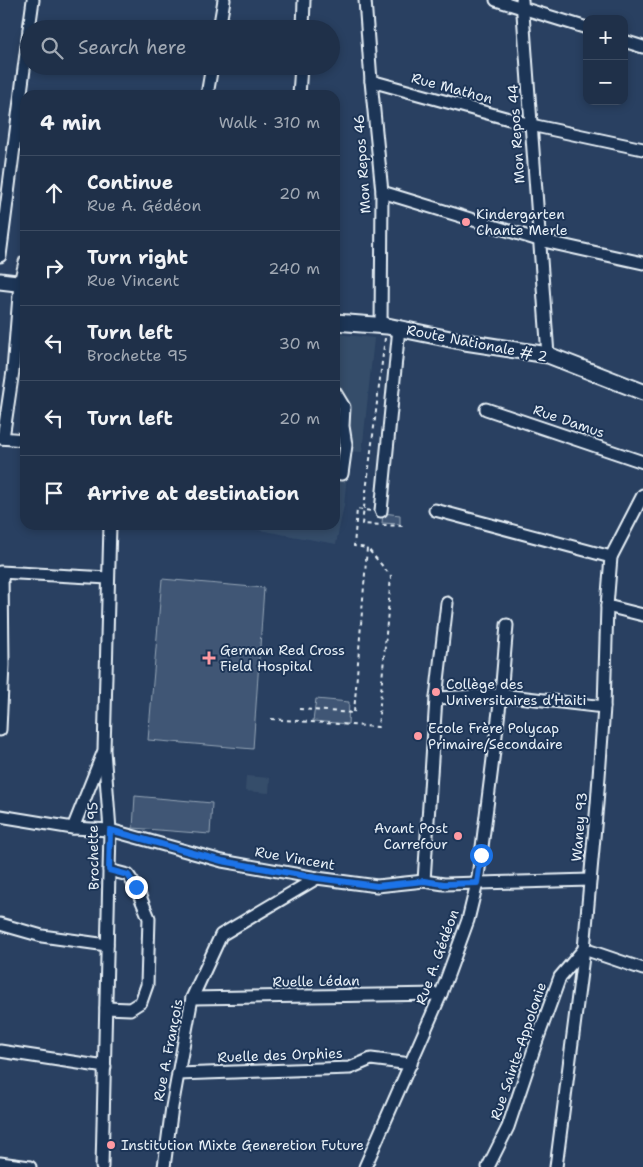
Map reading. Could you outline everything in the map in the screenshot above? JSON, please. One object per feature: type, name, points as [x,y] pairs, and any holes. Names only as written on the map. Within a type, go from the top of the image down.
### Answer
[{"type":"main road","points":[[0,280],[20,284]]},
{"type":"main road","name":"Route Nationale # 2","points":[[340,322],[389,327],[465,342],[548,355],[643,392]]},
{"type":"street","points":[[30,20],[33,0]]},
{"type":"street","points":[[221,20],[224,0]]},
{"type":"street","points":[[303,20],[304,0]]},
{"type":"street","name":"Mon Repos 46","points":[[365,0],[382,192],[389,327],[381,512]]},
{"type":"street","points":[[496,0],[522,4],[583,27]]},
{"type":"street","name":"Mon Repos 44","points":[[522,4],[548,355]]},
{"type":"street","points":[[628,42],[643,47]]},
{"type":"street","points":[[21,90],[23,75]]},
{"type":"street","points":[[208,90],[210,75]]},
{"type":"street","points":[[300,90],[301,75]]},
{"type":"street","name":"Rue Mathon","points":[[371,81],[531,125],[643,149]]},
{"type":"street","points":[[0,256],[20,100]]},
{"type":"street","points":[[382,192],[539,240],[643,263]]},
{"type":"street","points":[[20,303],[13,371],[2,438],[20,440]]},
{"type":"street","points":[[340,400],[344,407],[343,426],[346,445],[342,474],[340,474]]},
{"type":"street","name":"Rue Damus","points":[[486,409],[643,462]]},
{"type":"street","name":"Waney 93","points":[[556,1167],[584,949],[604,707],[607,606],[611,557],[643,495]]},
{"type":"street","points":[[435,510],[611,557]]},
{"type":"street","name":"Brochette 95","points":[[102,1167],[110,830],[104,750],[110,530]]},
{"type":"street","points":[[0,730],[3,664],[1,573],[108,578]]},
{"type":"street","points":[[424,881],[436,698],[447,603]]},
{"type":"street","points":[[607,606],[643,615]]},
{"type":"street","name":"Rue A. Gédéon","points":[[365,1167],[441,994],[468,920],[477,883],[501,695],[507,625]]},
{"type":"street","points":[[436,698],[501,695],[604,707]]},
{"type":"street","points":[[73,828],[104,750]]},
{"type":"street","name":"Rue Vincent","points":[[0,816],[73,828],[110,830],[222,861],[317,878],[377,886],[424,881],[444,884],[590,880]]},
{"type":"street","points":[[106,1008],[130,1009],[141,1002],[147,985],[149,918],[136,887],[128,875],[109,870]]},
{"type":"street","name":"Rue A. François","points":[[164,1167],[172,1107],[192,998],[221,935],[317,878]]},
{"type":"street","points":[[0,924],[42,936],[108,945]]},
{"type":"street","points":[[584,949],[643,969]]},
{"type":"street","name":"Rue Sainte-Appolonie","points":[[488,1167],[508,1127],[560,977],[584,949]]},
{"type":"street","name":"Ruelle Lédan","points":[[192,998],[441,994]]},
{"type":"street","points":[[0,1051],[105,1067]]},
{"type":"street","name":"Ruelle des Orphies","points":[[178,1074],[350,1068],[371,1059],[411,1064]]},
{"type":"street","points":[[0,1163],[30,1167]]},
{"type":"path","points":[[389,327],[362,524],[403,526]]},
{"type":"path","points":[[271,719],[378,727],[391,576],[367,548],[354,546],[357,509]]},
{"type":"path","points":[[299,709],[354,713],[367,548]]},
{"type":"shaded area","points":[[340,335],[374,338],[362,452],[349,451],[344,505],[340,524]]},
{"type":"shaded area","points":[[383,513],[400,515],[400,524],[382,523]]},
{"type":"shaded area","points":[[259,530],[339,530],[336,544]]},
{"type":"shaded area","points":[[162,579],[264,588],[253,749],[148,740]]},
{"type":"shaded area","points":[[316,699],[349,702],[348,724],[313,721]]},
{"type":"shaded area","points":[[246,776],[270,778],[269,793],[245,791]]},
{"type":"shaded area","points":[[135,796],[212,803],[210,834],[133,828]]},
{"type":"place","name":"Kindergarten Chante Merle","points":[[466,222]]},
{"type":"place","name":"German Red Cross Field Hospital","points":[[209,658]]},
{"type":"place","name":"Collège des Universitaires d’Haiti","points":[[436,692]]},
{"type":"place","name":"Ecole Frère Polycap Primaire/Secondaire","points":[[418,736]]},
{"type":"place","name":"Avant Post Carrefour","points":[[458,836]]},
{"type":"place","name":"Institution Mixte Generetion Future","points":[[111,1145]]},
{"type":"route","points":[[136,887],[128,875],[109,870],[110,830],[222,861],[317,878],[377,886],[424,881],[444,884],[477,883],[481,855]]}]
